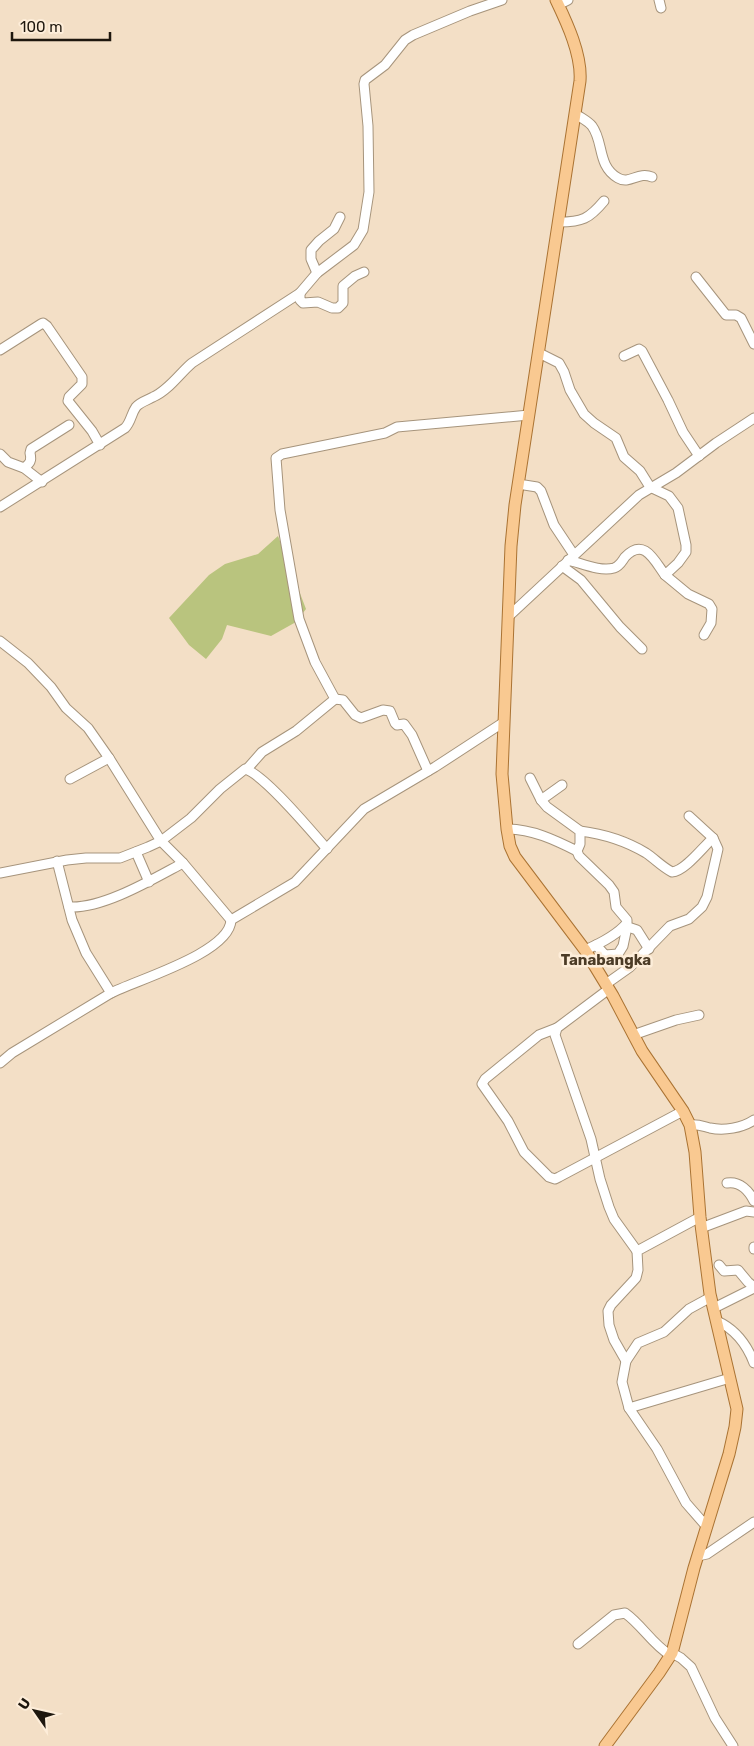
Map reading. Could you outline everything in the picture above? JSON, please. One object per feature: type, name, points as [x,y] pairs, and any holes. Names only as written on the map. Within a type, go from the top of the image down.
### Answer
[{"type":"main road","points":[[561,2],[578,59],[580,77],[560,222],[518,484],[510,546],[502,774],[506,830],[515,857],[584,950],[607,987],[642,1052],[683,1111],[690,1126],[695,1152],[701,1222],[713,1303],[737,1409],[729,1454],[671,1654],[609,1744]]},
{"type":"street","points":[[0,507],[125,428],[139,404],[161,393],[192,362],[300,293],[317,273],[354,245],[363,230],[369,192],[365,80],[385,65],[405,40],[413,35],[461,14],[502,0]]},
{"type":"street","points":[[576,114],[592,126],[604,164],[612,174],[625,180],[642,174],[652,177]]},
{"type":"street","points":[[560,222],[582,221],[604,201]]},
{"type":"street","points":[[317,273],[311,259],[311,250],[334,229],[340,217]]},
{"type":"street","points":[[300,293],[300,300],[303,303],[318,302],[332,308],[338,308],[343,303],[342,290],[346,282],[364,272]]},
{"type":"street","points":[[696,277],[715,304],[726,314],[736,315],[741,318],[754,344]]},
{"type":"street","points":[[0,350],[41,324],[43,323],[47,326],[82,377],[82,384],[69,397],[68,401],[92,431],[100,445]]},
{"type":"street","points":[[624,356],[638,350],[643,353],[683,432],[699,456]]},
{"type":"street","points":[[539,353],[559,363],[570,390],[584,414],[616,438],[624,456],[640,471],[650,487],[669,496],[678,508],[686,545],[683,558],[665,575]]},
{"type":"street","points":[[335,699],[315,662],[300,619],[280,510],[276,458],[282,454],[385,433],[397,426],[529,415]]},
{"type":"street","points":[[509,616],[639,495],[676,473],[754,418]]},
{"type":"street","points":[[24,468],[30,463],[31,449],[68,425]]},
{"type":"street","points":[[0,454],[8,462],[24,468],[42,482]]},
{"type":"street","points":[[518,484],[537,487],[541,491],[568,560],[580,580],[642,650]]},
{"type":"street","points":[[568,560],[608,569],[617,567],[632,550],[642,549],[651,556],[665,575],[688,594],[709,604],[712,609],[711,623],[704,635]]},
{"type":"street","points":[[0,641],[28,664],[47,683],[63,705],[88,728],[161,841],[183,863],[231,920],[227,933],[216,943],[170,970],[123,987],[0,1062]]},
{"type":"street","points":[[0,873],[57,861],[86,858],[120,858],[161,841],[191,818],[241,770],[247,769],[262,752],[296,731],[335,699],[343,700],[355,716],[361,718],[388,710],[396,725],[404,724],[412,735],[428,771]]},
{"type":"street","points":[[231,920],[291,885],[364,809],[428,771],[504,722]]},
{"type":"street","points":[[70,779],[109,758]]},
{"type":"street","points":[[247,769],[280,797],[326,849]]},
{"type":"street","points":[[530,778],[541,800],[580,831],[604,834],[626,843],[646,853],[672,872],[683,868],[713,838]]},
{"type":"street","points":[[541,800],[562,785]]},
{"type":"street","points":[[683,1111],[596,1159],[555,1179],[550,1177],[524,1152],[508,1121],[482,1086],[482,1082],[539,1035],[557,1028],[607,987],[630,967],[670,926],[688,919],[702,907],[707,897],[711,876],[715,867],[714,859],[718,851],[713,838],[689,816]]},
{"type":"street","points":[[506,830],[518,829],[533,832],[551,838],[577,851],[579,856],[609,885],[614,892],[616,907],[627,920],[624,946],[618,954],[605,955],[596,945]]},
{"type":"street","points":[[577,851],[580,844],[580,831]]},
{"type":"street","points":[[136,852],[149,882]]},
{"type":"street","points":[[57,861],[69,907],[86,953],[111,994]]},
{"type":"street","points":[[69,907],[82,906],[129,891],[183,863]]},
{"type":"street","points":[[626,926],[637,930],[643,937],[648,949]]},
{"type":"street","points":[[584,950],[596,945],[626,926]]},
{"type":"street","points":[[633,1035],[676,1020],[699,1015]]},
{"type":"street","points":[[557,1028],[555,1032],[556,1040],[584,1118],[608,1207],[614,1219],[637,1251],[638,1270],[636,1278],[611,1305],[608,1311],[609,1325],[614,1340],[626,1361]]},
{"type":"street","points":[[690,1126],[700,1124],[710,1128],[726,1129],[754,1120]]},
{"type":"street","points":[[727,1183],[734,1182],[740,1185],[754,1201]]},
{"type":"street","points":[[637,1251],[701,1222],[746,1210],[754,1212]]},
{"type":"street","points":[[707,1527],[686,1503],[657,1449],[629,1408],[622,1382],[626,1361],[638,1343],[664,1332],[689,1309],[713,1303],[754,1287],[738,1270],[724,1271],[719,1265]]},
{"type":"street","points":[[717,1321],[730,1328],[744,1344],[754,1364]]},
{"type":"street","points":[[629,1408],[730,1378]]},
{"type":"street","points":[[698,1556],[707,1554],[754,1522]]},
{"type":"street","points":[[578,1644],[614,1615],[624,1613],[633,1619],[657,1646],[681,1658],[691,1667],[715,1718],[734,1746]]},
{"type":"green space","points":[[278,536],[306,609],[296,622],[271,636],[227,625],[222,639],[206,659],[189,645],[169,618],[209,575],[225,564],[258,554]]},
{"type":"district","name":"Tanabangka","points":[[606,960]]}]
